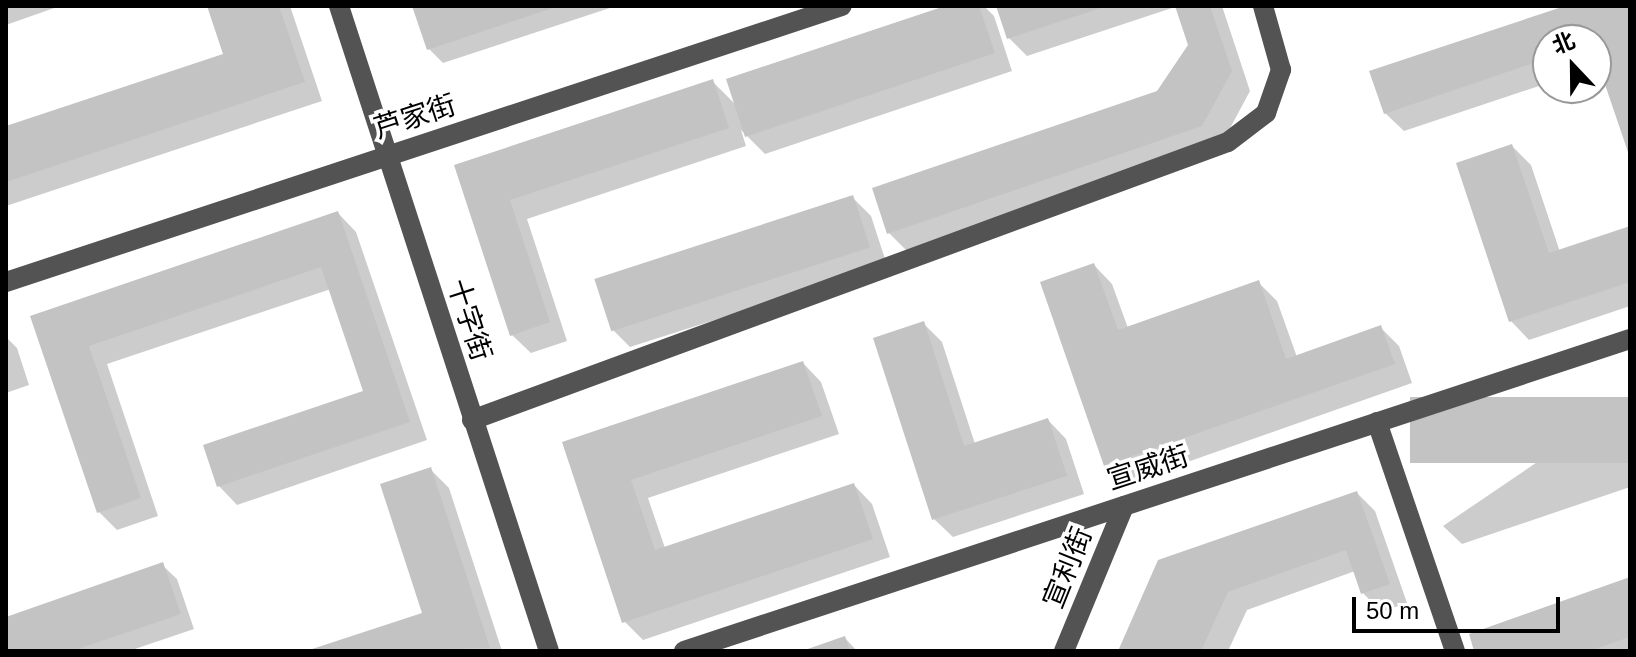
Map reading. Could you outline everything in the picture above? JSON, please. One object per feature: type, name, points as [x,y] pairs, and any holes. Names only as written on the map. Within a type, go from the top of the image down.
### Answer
[{"type":"street","name":"十字街","points":[[339,6],[549,651]]},
{"type":"street","name":"芦家街","points":[[6,282],[842,6]]},
{"type":"street","points":[[472,420],[1228,142],[1266,113],[1281,70],[1263,6]]},
{"type":"street","name":"宣威街","points":[[684,651],[1630,339]]},
{"type":"street","points":[[1377,422],[1455,651]]},
{"type":"street","name":"宣利街","points":[[1064,651],[1124,506]]},
{"type":"building","points":[[207,6],[279,6],[305,82],[6,182],[6,126],[223,54]]},
{"type":"building","points":[[412,6],[556,6],[556,7],[427,50]]},
{"type":"building","points":[[945,6],[979,6],[995,53],[745,137],[726,79]]},
{"type":"building","points":[[996,6],[1104,6],[1104,7],[1007,39]]},
{"type":"building","points":[[1175,6],[1210,6],[1232,71],[1202,126],[887,234],[872,188],[1157,91],[1188,45]]},
{"type":"building","points":[[1565,6],[1630,6],[1630,158],[1612,104],[1612,24],[1532,24],[1532,63],[1384,114],[1369,71]]},
{"type":"building","points":[[713,79],[729,128],[510,200],[550,322],[510,336],[454,165]]},
{"type":"building","points":[[1512,144],[1549,253],[1630,226],[1630,282],[1509,322],[1456,163]]},
{"type":"building","points":[[853,195],[870,247],[611,331],[594,279]]},
{"type":"building","points":[[338,211],[410,422],[217,487],[203,445],[363,391],[321,267],[89,346],[141,498],[97,513],[30,316]]},
{"type":"building","points":[[1094,263],[1118,330],[1259,280],[1286,359],[1381,325],[1395,364],[1104,466],[1040,282]]},
{"type":"building","points":[[924,321],[964,446],[1048,418],[1067,476],[932,520],[873,338]]},
{"type":"building","points":[[803,361],[822,416],[631,480],[655,550],[854,483],[873,539],[622,623],[562,442]]},
{"type":"building","points":[[1410,397],[1630,397],[1630,463],[1410,463]]},
{"type":"building","points":[[431,467],[490,648],[306,651],[422,613],[380,484]]},
{"type":"building","points":[[1357,491],[1390,584],[1361,594],[1346,550],[1228,592],[1201,651],[1118,651],[1158,560]]},
{"type":"building","points":[[163,562],[181,614],[72,651],[6,651],[6,617]]},
{"type":"building","points":[[1630,577],[1630,637],[1589,651],[1474,651],[1469,634]]},
{"type":"building","points":[[845,636],[850,651],[802,651]]}]
